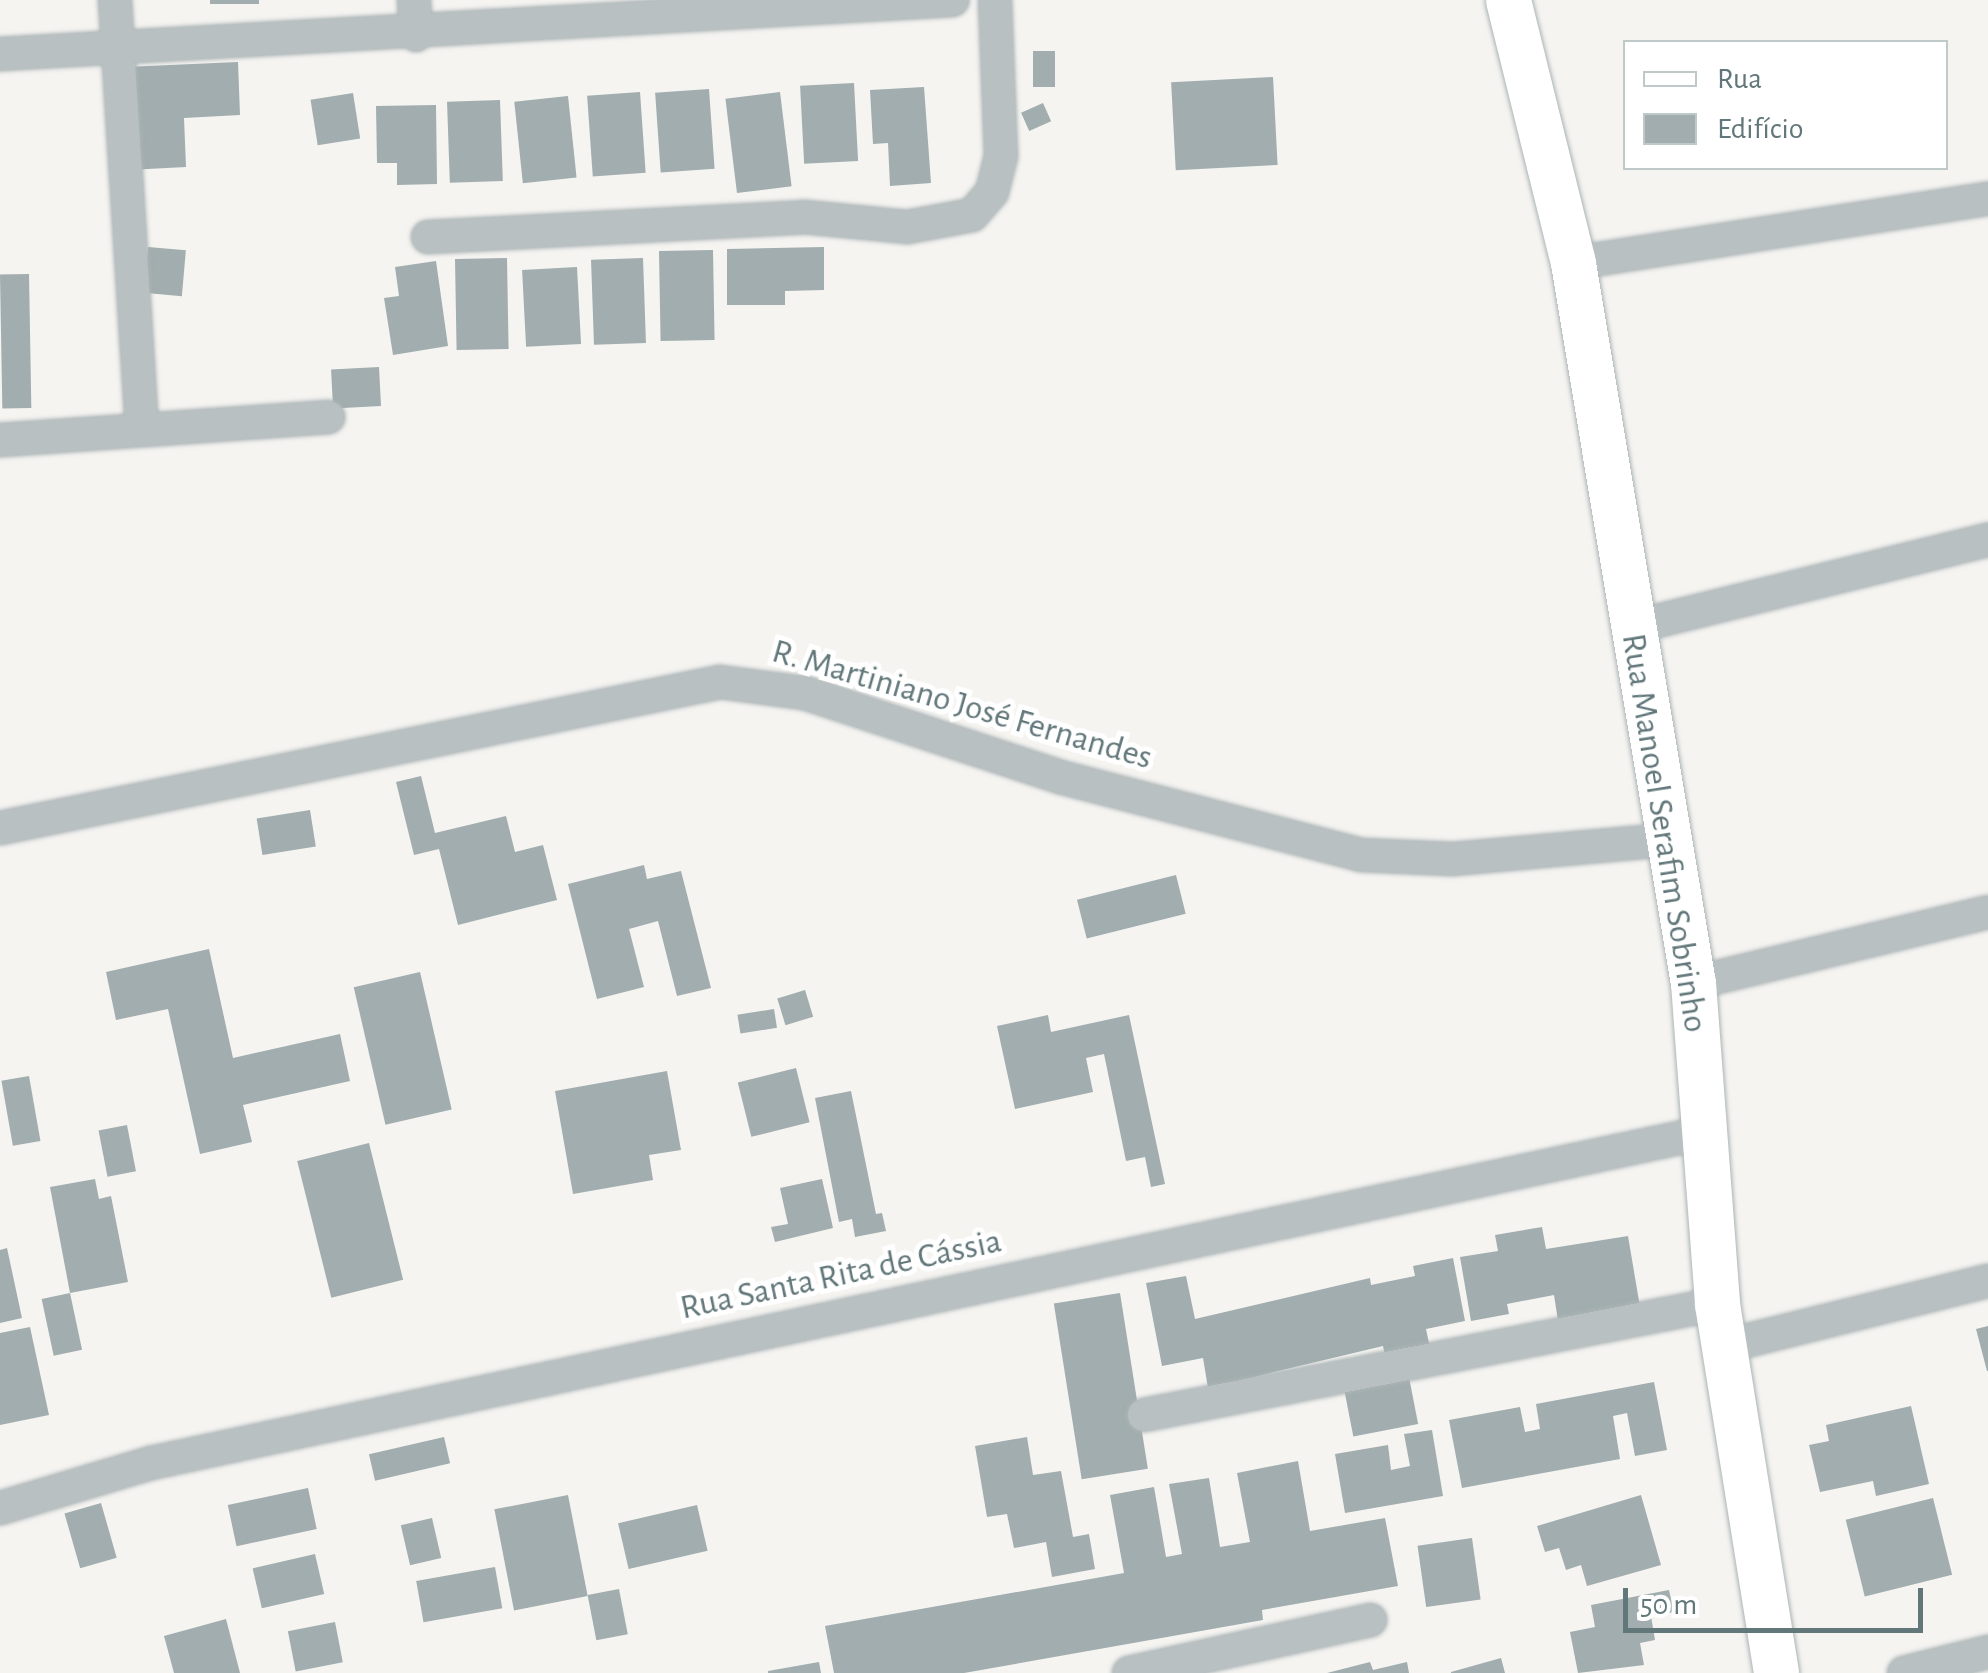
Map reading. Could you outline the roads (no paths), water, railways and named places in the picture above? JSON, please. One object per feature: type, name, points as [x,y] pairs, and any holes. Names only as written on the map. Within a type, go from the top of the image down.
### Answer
[{"type":"street","points":[[115,0],[142,426]]},
{"type":"street","points":[[414,0],[416,35]]},
{"type":"street","points":[[0,54],[416,35],[952,0]]},
{"type":"street","points":[[428,236],[804,217],[907,227],[972,214],[992,192],[1001,156],[996,0]]},
{"type":"street","name":"Rua Manoel Serafim Sobrinho","points":[[1508,0],[1573,263],[1693,983],[1702,1133],[1721,1325],[1776,1673]]},
{"type":"street","points":[[1573,263],[1988,200]]},
{"type":"street","points":[[0,440],[142,426],[328,417]]},
{"type":"street","points":[[1633,627],[1988,540]]},
{"type":"street","name":"R. Martiniano José Fernandes","points":[[0,828],[720,682],[805,693],[1060,777],[1361,855],[1452,859],[1668,840]]},
{"type":"street","points":[[1693,983],[1988,912]]},
{"type":"street","name":"Rua Santa Rita de Cássia","points":[[0,1508],[170,1459],[1702,1133]]},
{"type":"street","points":[[1144,1415],[1988,1281]]},
{"type":"street","points":[[1129,1673],[1370,1620]]},
{"type":"street","points":[[1904,1673],[1988,1652]]}]
